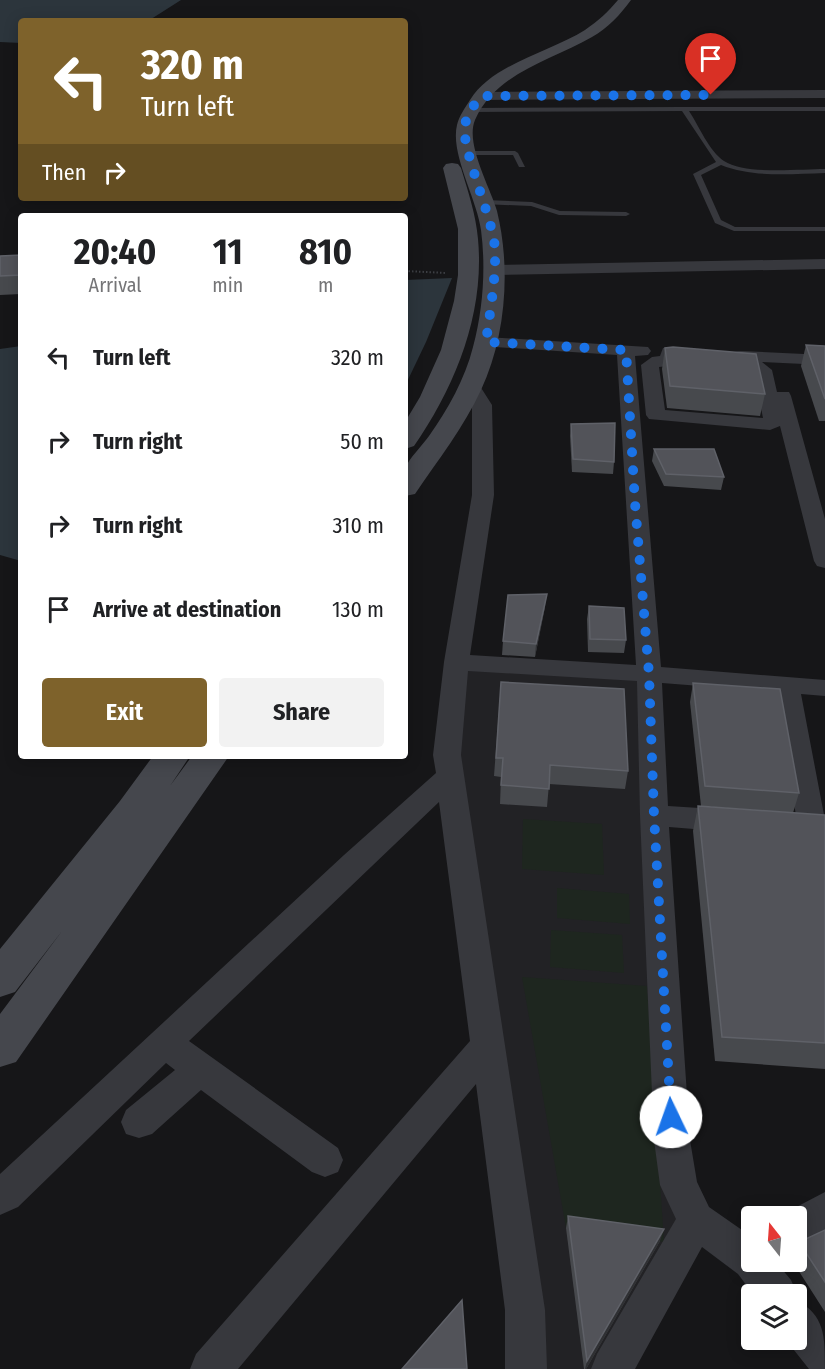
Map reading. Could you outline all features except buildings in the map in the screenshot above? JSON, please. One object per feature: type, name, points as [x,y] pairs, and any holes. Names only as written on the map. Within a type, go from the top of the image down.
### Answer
[{"type":"street","points":[[408,484],[449,425],[471,387],[486,342],[495,247],[485,202],[482,155],[465,125],[464,105],[472,85],[498,68],[578,28],[595,15],[608,0]]},
{"type":"street","points":[[464,105],[514,71],[594,30],[612,17],[625,0]]},
{"type":"street","points":[[464,105],[825,94]]},
{"type":"street","points":[[408,436],[441,384],[457,340],[468,275],[469,247],[465,220],[447,151]]},
{"type":"street","points":[[494,270],[825,264]]},
{"type":"street","points":[[486,342],[626,350],[690,358]]},
{"type":"street","points":[[626,350],[635,503],[649,674],[654,815],[672,1140],[679,1185],[696,1220],[741,1252]]},
{"type":"street","points":[[669,356],[652,362],[650,365],[654,412],[659,417],[770,424],[774,422],[763,370],[731,360]]},
{"type":"street","points":[[772,358],[825,561]]},
{"type":"street","points":[[711,359],[825,360]]},
{"type":"street","points":[[441,384],[471,387]]},
{"type":"street","points":[[471,387],[482,405],[483,495],[456,662],[447,755],[486,1047],[525,1310],[526,1369]]},
{"type":"street","points":[[456,662],[825,688]]},
{"type":"street","points":[[786,685],[809,827]]},
{"type":"street","points":[[0,980],[133,811],[170,759]]},
{"type":"street","points":[[0,1048],[209,759]]},
{"type":"street","points":[[0,1197],[354,863],[450,776]]},
{"type":"street","points":[[654,815],[755,823]]},
{"type":"street","points":[[165,1043],[325,1160]]},
{"type":"street","points":[[211,1369],[486,1047]]},
{"type":"street","points":[[125,1081],[148,1114],[195,1074],[204,1072]]},
{"type":"street","points":[[807,1220],[825,1209]]},
{"type":"street","points":[[612,1369],[696,1220]]},
{"type":"street","points":[[807,1334],[825,1357]]},
{"type":"lane","points":[[464,105],[825,109]]},
{"type":"lane","points":[[684,109],[720,163],[737,168],[763,171],[825,171]]},
{"type":"lane","points":[[482,155],[515,153],[522,165]]},
{"type":"lane","points":[[720,163],[697,174],[718,221],[734,229],[825,229]]},
{"type":"lane","points":[[485,202],[532,204],[559,213],[626,214]]},
{"type":"path","points":[[408,271],[468,275]]},
{"type":"shaded area","points":[[0,0],[181,0],[153,18],[18,18],[18,43],[0,42]]},
{"type":"shaded area","points":[[452,278],[408,380],[408,280]]},
{"type":"shaded area","points":[[18,346],[18,560],[0,555],[0,349]]},
{"type":"shaded area","points":[[456,662],[649,674],[696,1220],[612,1369],[526,1369],[447,755]]},
{"type":"shaded area","points":[[523,819],[602,824],[604,875],[522,869]]},
{"type":"shaded area","points":[[557,888],[629,894],[630,924],[557,918]]},
{"type":"shaded area","points":[[551,930],[622,935],[624,973],[550,967]]},
{"type":"shaded area","points":[[522,977],[647,986],[664,1242],[566,1228]]},
{"type":"route","points":[[671,1117],[654,815],[649,674],[635,503],[626,350],[486,342],[495,247],[466,140],[465,125],[473,106],[482,96],[711,95]]}]
